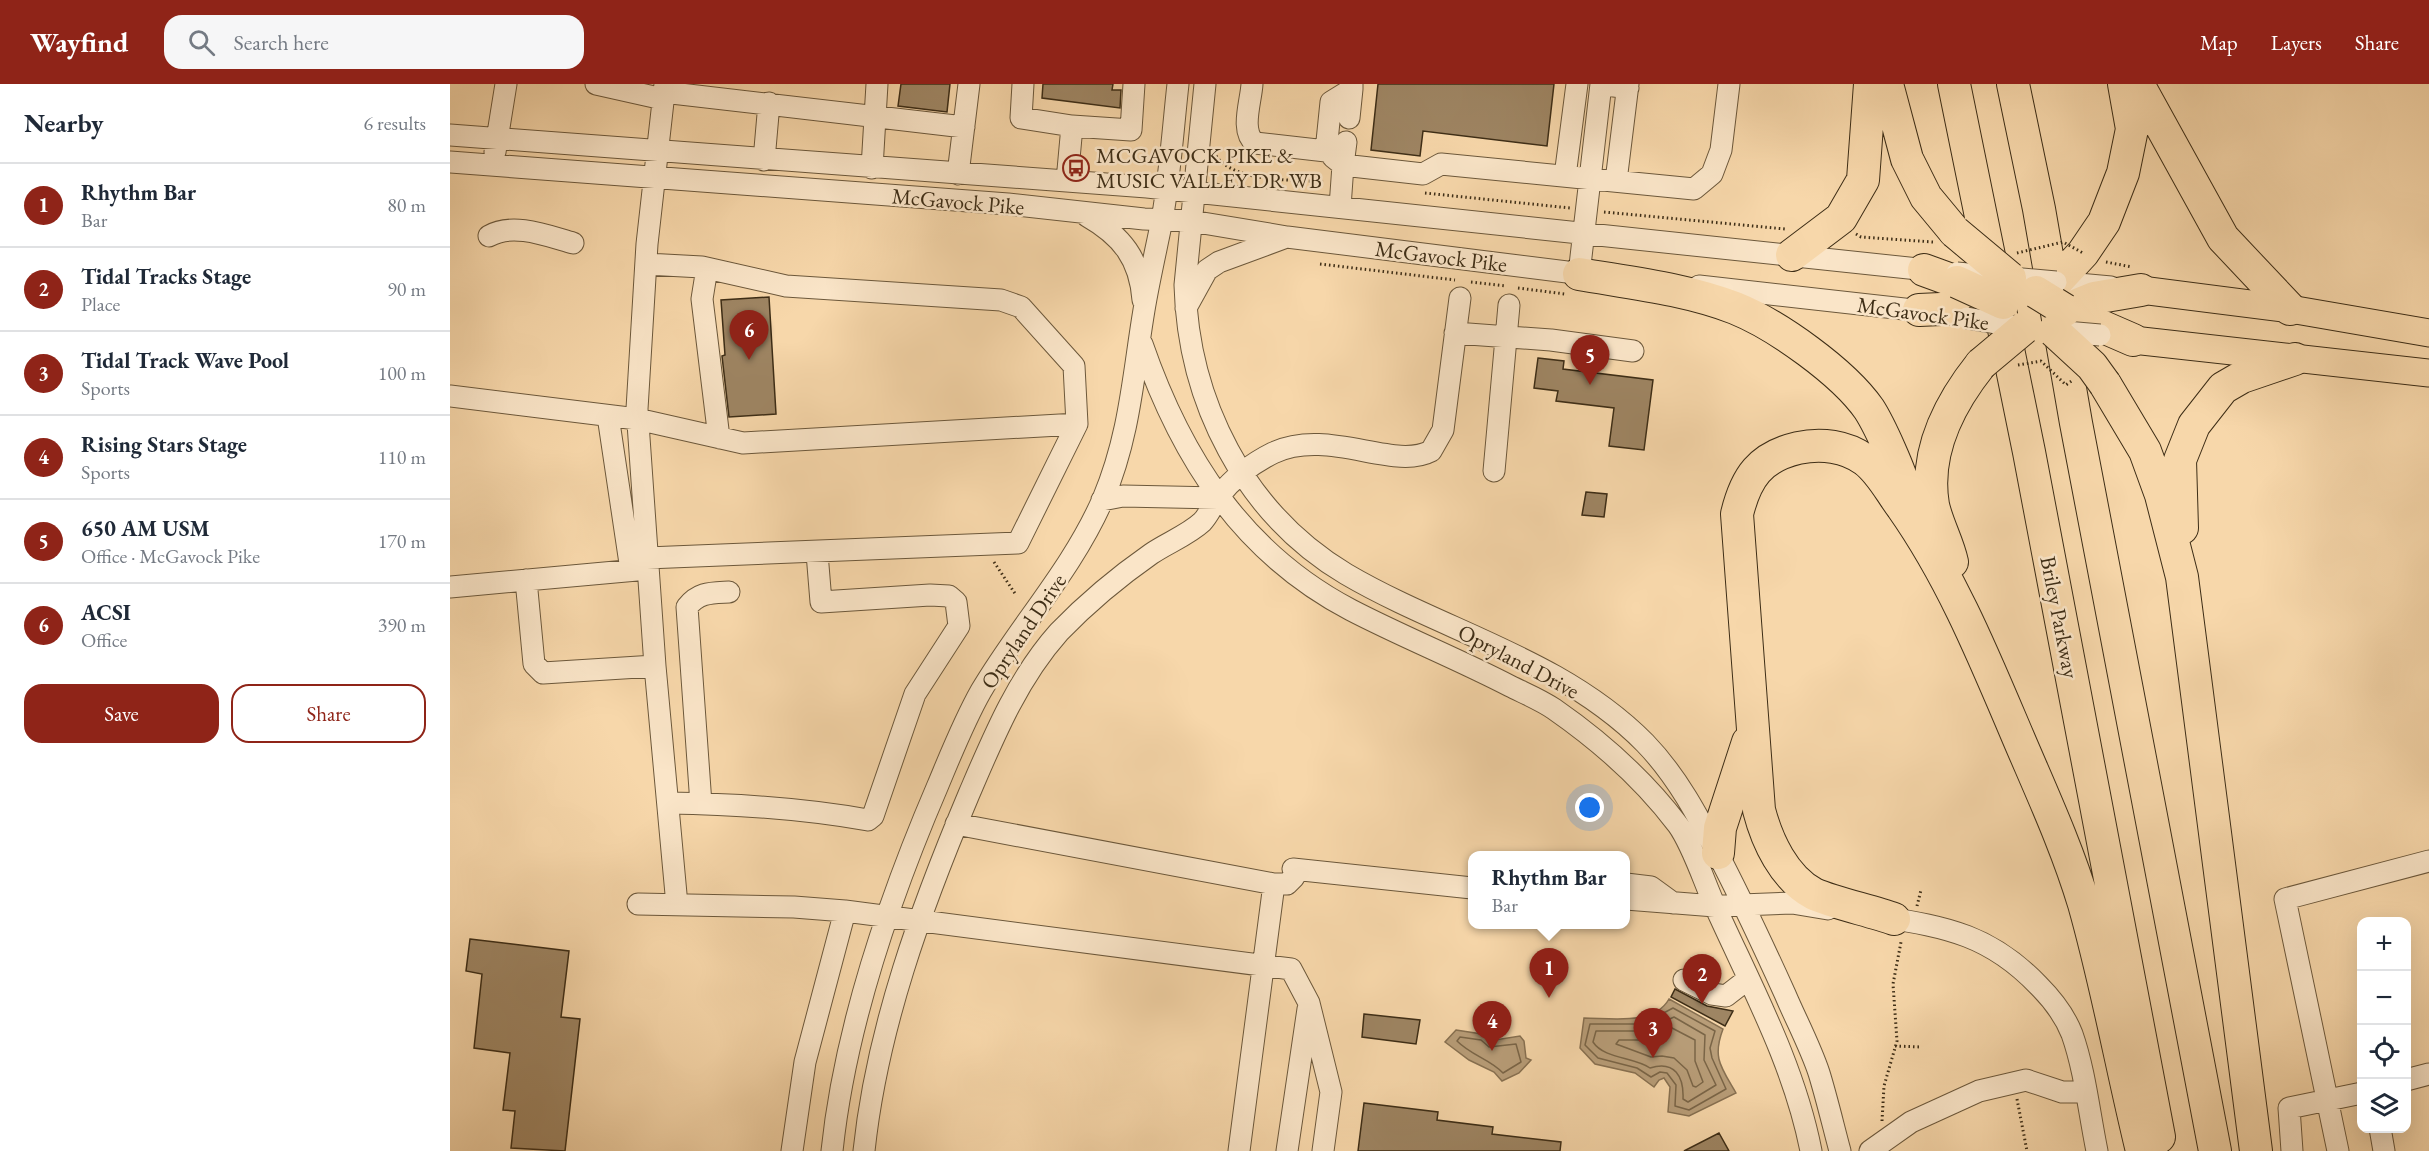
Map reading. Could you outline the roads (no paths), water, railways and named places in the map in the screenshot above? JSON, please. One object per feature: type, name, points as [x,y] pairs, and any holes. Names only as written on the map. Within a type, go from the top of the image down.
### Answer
[{"type":"highway","points":[[1792,242],[1841,218],[1863,180],[1870,84]]},
{"type":"highway","points":[[1887,84],[1907,159],[1926,197],[1954,232],[2033,299],[2098,375],[2145,451],[2161,495],[2182,577]]},
{"type":"highway","name":"Briley Parkway","points":[[1954,84],[2029,452],[2161,1151]]},
{"type":"highway","points":[[2013,84],[2039,209],[2078,434],[2215,1151]]},
{"type":"highway","points":[[1958,597],[1952,558],[1934,507],[1930,472],[1947,412],[2033,299],[2083,253],[2104,222],[2123,173],[2132,129],[2124,84]]},
{"type":"highway","points":[[2138,84],[2223,238],[2290,309]]},
{"type":"highway","points":[[1924,270],[1961,295]]},
{"type":"highway","points":[[1579,274],[1700,297],[1734,308],[1759,319],[1829,368],[1869,410],[1904,484],[1914,523]]},
{"type":"highway","points":[[2096,311],[2141,290]]},
{"type":"highway","points":[[1919,310],[1961,295],[2033,299],[2096,311],[2133,340]]},
{"type":"highway","points":[[2256,1151],[2182,577],[2180,460],[2194,425],[2223,388],[2242,377],[2295,359]]},
{"type":"highway","points":[[1902,920],[1814,893],[1778,858],[1766,837],[1759,810],[1737,514],[1742,494],[1754,471],[1776,454],[1800,448],[1824,446],[1844,449],[1865,460],[1882,477],[1914,523],[1958,597],[2052,816],[2083,903],[2142,1151]]},
{"type":"highway","points":[[1718,853],[1720,828],[1753,724]]},
{"type":"main road","points":[[2141,290],[2290,309],[2429,333]]},
{"type":"main road","points":[[2133,340],[2429,373]]},
{"type":"street","points":[[492,167],[506,84]]},
{"type":"street","points":[[596,84],[964,127]]},
{"type":"street","points":[[872,168],[878,84]]},
{"type":"street","points":[[958,174],[969,84]]},
{"type":"street","points":[[1023,84],[1021,118],[1072,126],[1131,130],[1134,84]]},
{"type":"street","name":"Opryland Drive","points":[[832,1151],[844,1062],[888,917],[933,796],[979,694],[1005,652],[1064,572],[1102,501],[1130,412],[1144,312],[1167,189],[1178,84]]},
{"type":"street","name":"Opryland Drive","points":[[1205,84],[1185,308],[1197,377],[1219,435],[1241,471],[1285,525],[1346,573],[1552,674],[1602,708],[1646,744],[1686,795],[1744,904],[1818,1071],[1840,1151]]},
{"type":"street","points":[[1252,84],[1247,132],[1250,139],[1256,143],[1326,151]]},
{"type":"street","points":[[1565,176],[1577,84]]},
{"type":"street","points":[[1579,274],[1601,84],[1628,86],[1616,181]]},
{"type":"street","points":[[1342,174],[1423,174],[1441,164],[1694,189],[1712,174],[1721,150],[1729,84]]},
{"type":"street","points":[[1342,174],[1326,151],[1331,102],[1352,87]]},
{"type":"street","points":[[1349,118],[1352,87]]},
{"type":"street","points":[[642,566],[637,419],[646,264],[664,92]]},
{"type":"street","points":[[764,160],[769,103]]},
{"type":"street","points":[[1067,181],[1072,126]]},
{"type":"street","name":"McGavock Pike","points":[[450,135],[1194,191],[1583,233],[1792,242],[1924,270]]},
{"type":"street","points":[[1340,207],[1346,142]]},
{"type":"street","name":"McGavock Pike","points":[[450,162],[492,167],[1008,204],[1191,221],[1287,237],[1579,274],[1919,310]]},
{"type":"street","points":[[1078,212],[1118,236],[1127,248],[1142,288],[1144,312]]},
{"type":"street","points":[[489,236],[497,231],[528,231],[573,243]]},
{"type":"street","points":[[1185,308],[1208,270],[1219,262],[1287,237]]},
{"type":"street","points":[[450,587],[642,566],[817,553],[1018,543],[1077,424],[1074,366],[1021,307],[1001,300],[786,286],[707,268],[646,264]]},
{"type":"street","points":[[707,268],[702,299],[719,438]]},
{"type":"street","name":"Opryland Drive","points":[[864,1151],[877,1066],[919,921],[960,817],[1009,704],[1058,634],[1116,580],[1203,521],[1218,498],[1241,471],[1277,451],[1300,445],[1332,443],[1400,455],[1419,455],[1436,446],[1444,420],[1460,298]]},
{"type":"street","points":[[1494,471],[1509,305]]},
{"type":"street","points":[[1455,333],[1633,351]]},
{"type":"street","name":"Opryland Drive","points":[[1141,341],[1163,400],[1218,498],[1243,529],[1308,585],[1351,610],[1468,664],[1552,708],[1625,765],[1680,827],[1791,1074],[1806,1150]]},
{"type":"street","points":[[450,396],[637,419],[743,443],[1077,424]]},
{"type":"street","points":[[608,416],[642,566],[655,666],[677,904]]},
{"type":"street","points":[[1102,501],[1123,496],[1218,498]]},
{"type":"street","points":[[668,803],[784,807],[868,820],[873,816],[915,694],[959,626],[956,602],[949,596],[930,595],[821,602],[817,553]]},
{"type":"street","points":[[526,580],[534,664],[543,674],[655,666]]},
{"type":"street","points":[[701,804],[687,607],[695,597],[706,593],[729,592]]},
{"type":"street","points":[[933,796],[960,817],[1274,884],[1287,884],[1294,873],[1387,877],[1468,887]]},
{"type":"street","points":[[2338,1151],[2285,899],[2429,861]]},
{"type":"street","points":[[1239,1151],[1274,884]]},
{"type":"street","points":[[1630,884],[1651,887],[1671,901]]},
{"type":"street","points":[[1630,894],[1715,906],[1792,903],[1902,920],[1959,932],[1976,939],[2011,959],[2025,972],[2045,993],[2067,1024],[2078,1054],[2097,1151]]},
{"type":"street","points":[[1630,899],[1671,901]]},
{"type":"street","points":[[1630,910],[1662,912],[1671,901]]},
{"type":"street","points":[[638,904],[794,907],[845,911],[1291,969],[1309,1003],[1331,1092],[1323,1151]]},
{"type":"street","points":[[792,1151],[805,1062],[845,911]]},
{"type":"street","points":[[1684,980],[1712,994],[1726,996],[1748,979]]},
{"type":"street","points":[[1287,1151],[1309,1003]]},
{"type":"street","points":[[2410,1079],[2429,1074]]},
{"type":"street","points":[[1877,1145],[1941,1106],[1978,1091],[2026,1080],[2062,1092],[2085,1092]]},
{"type":"street","points":[[2292,1151],[2289,1108],[2357,1094]]},
{"type":"street","points":[[2381,1133],[2384,1151]]},
{"type":"water","points":[[1669,999],[1723,1029],[1718,1055],[1722,1069],[1736,1093],[1689,1116],[1668,1112],[1670,1087],[1664,1078],[1659,1080],[1654,1087],[1635,1073],[1595,1064],[1580,1048],[1584,1018],[1631,1019],[1642,1017],[1662,1008]]},
{"type":"water","points":[[1456,1030],[1488,1035],[1489,1041],[1520,1036],[1524,1041],[1526,1058],[1531,1060],[1519,1073],[1502,1081],[1494,1072],[1469,1060],[1445,1042]]},
{"type":"place","name":"MCGAVOCK PIKE & MUSIC VALLEY DR WB","points":[[1076,168]]},
{"type":"place","name":"ACSI","points":[[749,360]]},
{"type":"place","name":"650 AM USM","points":[[1590,385]]},
{"type":"place","name":"Rhythm Bar","points":[[1549,998]]},
{"type":"place","name":"Tidal Tracks Stage","points":[[1702,1004]]},
{"type":"place","name":"Rising Stars Stage","points":[[1492,1051]]},
{"type":"place","name":"Tidal Track Wave Pool","points":[[1653,1058]]}]
